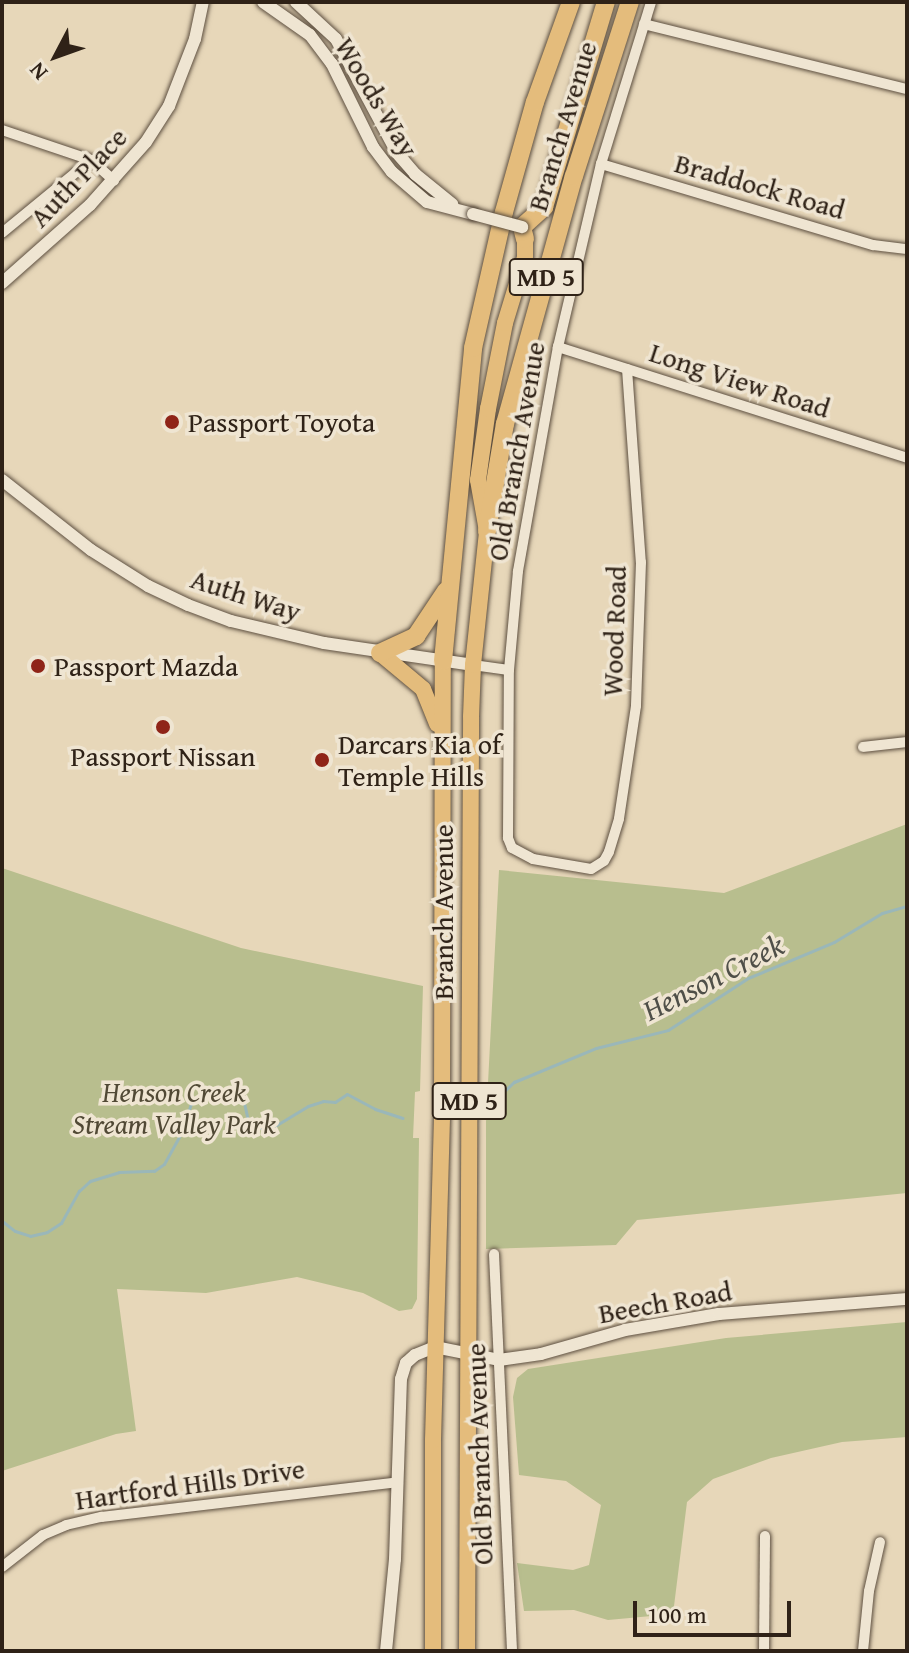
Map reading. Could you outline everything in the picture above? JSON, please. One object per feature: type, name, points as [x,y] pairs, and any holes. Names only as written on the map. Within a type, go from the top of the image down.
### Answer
[{"type":"highway","name":"Branch Avenue","points":[[433,1651],[435,1347],[442,1118],[443,661],[449,585],[466,400],[490,263],[535,102],[571,2]]},
{"type":"highway","points":[[487,531],[478,480],[505,323],[525,257],[524,233],[544,207],[606,2]]},
{"type":"highway","name":"Branch Avenue","points":[[467,1651],[473,665],[487,531],[505,424],[574,176],[632,2]]},
{"type":"highway","points":[[442,743],[423,689],[380,653],[416,636],[449,585]]},
{"type":"street","name":"Auth Place","points":[[4,277],[114,181],[146,142],[169,106],[195,39],[203,2]]},
{"type":"street","name":"Woods Way","points":[[263,2],[310,35],[332,64],[373,147],[392,172],[427,202],[455,206]]},
{"type":"street","name":"Woods Way","points":[[296,2],[336,39],[397,153],[415,174],[455,206],[524,233]]},
{"type":"street","name":"Old Branch Avenue","points":[[533,859],[517,853],[508,838],[509,670],[518,571],[553,394],[558,347],[601,164],[651,2]]},
{"type":"street","points":[[644,24],[907,89]]},
{"type":"street","points":[[2,130],[91,160],[114,181]]},
{"type":"street","points":[[2,233],[91,160]]},
{"type":"street","name":"Braddock Road","points":[[601,164],[873,245],[907,249]]},
{"type":"street","name":"Long View Road","points":[[558,347],[907,458]]},
{"type":"street","name":"Wood Road","points":[[533,859],[591,869],[609,852],[619,819],[636,706],[641,562],[627,369]]},
{"type":"street","name":"Auth Way","points":[[2,480],[91,550],[148,586],[188,605],[231,621],[380,653],[509,670]]},
{"type":"street","points":[[863,747],[907,742]]},
{"type":"street","name":"Old Branch Avenue","points":[[494,1254],[512,1651]]},
{"type":"street","name":"Beech Road","points":[[435,1347],[499,1360],[541,1354],[625,1330],[719,1314],[907,1299]]},
{"type":"street","name":"Old Branch Avenue","points":[[386,1651],[398,1482],[401,1379],[406,1363],[435,1347]]},
{"type":"street","name":"Hartford Hills Drive","points":[[2,1567],[43,1535],[66,1525],[102,1517],[398,1482]]},
{"type":"street","points":[[764,1651],[765,1536]]},
{"type":"street","points":[[863,1651],[869,1591],[880,1542]]},
{"type":"green space","points":[[907,824],[907,1193],[637,1220],[616,1245],[486,1249],[486,1122],[499,870],[724,893]]},
{"type":"green space","name":"Henson Creek Stream Valley Park","points":[[2,868],[241,948],[423,986],[420,1091],[415,1092],[413,1138],[419,1138],[417,1299],[412,1309],[399,1311],[363,1293],[297,1277],[206,1293],[117,1289],[136,1431],[116,1434],[2,1471]]},
{"type":"green space","points":[[907,1322],[907,1437],[842,1442],[771,1458],[713,1479],[687,1502],[673,1614],[608,1620],[574,1610],[524,1611],[517,1563],[573,1570],[589,1565],[601,1505],[566,1481],[519,1475],[513,1397],[517,1378],[528,1369],[726,1338]]},
{"type":"waterway","name":"Henson Creek","points":[[494,1101],[514,1082],[596,1048],[668,1030],[748,978],[834,942],[882,913],[907,906]]},
{"type":"waterway","name":"Henson Creek","points":[[2,1221],[15,1231],[30,1236],[47,1232],[61,1223],[79,1191],[90,1181],[119,1172],[154,1171],[164,1164],[182,1131],[191,1104],[207,1091],[235,1096],[244,1103],[248,1120],[261,1128],[270,1129],[308,1106],[323,1101],[335,1102],[347,1094],[375,1109],[403,1118]]},
{"type":"place","name":"Passport Toyota","points":[[172,422]]},
{"type":"place","name":"Passport Mazda","points":[[38,666]]},
{"type":"place","name":"Passport Nissan","points":[[163,727]]},
{"type":"place","name":"Darcars Kia of Temple Hills","points":[[322,760]]}]
